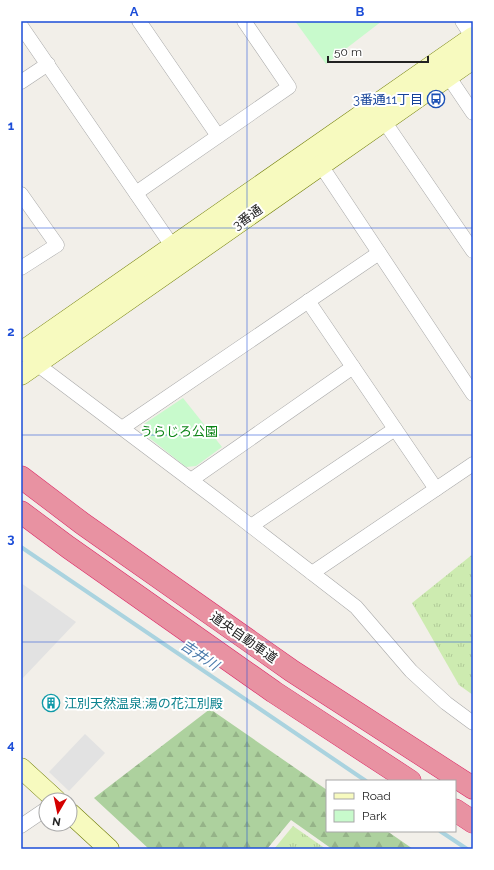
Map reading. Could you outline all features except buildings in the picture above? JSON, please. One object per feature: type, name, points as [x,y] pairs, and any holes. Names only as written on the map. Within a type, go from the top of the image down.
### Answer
[{"type":"highway","name":"道央自動車道","points":[[21,477],[83,524],[292,671],[473,788]]},
{"type":"highway","points":[[21,512],[274,692],[408,780]]},
{"type":"highway","points":[[456,811],[473,822]]},
{"type":"street","points":[[139,21],[218,136]]},
{"type":"street","points":[[136,193],[289,87],[244,21]]},
{"type":"street","points":[[21,26],[178,254]]},
{"type":"street","name":"3番通","points":[[25,361],[316,158],[470,33]]},
{"type":"street","name":"3番通","points":[[316,158],[384,121],[473,59]]},
{"type":"street","points":[[21,82],[48,64]]},
{"type":"street","points":[[448,76],[473,113]]},
{"type":"street","points":[[384,121],[473,251]]},
{"type":"street","points":[[316,158],[473,394]]},
{"type":"street","points":[[21,194],[57,246],[21,268]]},
{"type":"street","points":[[122,428],[379,253]]},
{"type":"street","points":[[308,301],[436,489]]},
{"type":"street","points":[[25,361],[122,428],[356,607],[411,670],[446,704],[473,723]]},
{"type":"street","points":[[190,480],[353,367]]},
{"type":"street","points":[[251,526],[395,429]]},
{"type":"street","points":[[312,573],[473,464]]},
{"type":"street","points":[[21,768],[47,792]]},
{"type":"street","points":[[21,826],[38,814]]},
{"type":"street","points":[[78,820],[109,849]]},
{"type":"green space","points":[[295,21],[382,21],[326,64]]},
{"type":"green space","name":"うらじろ公園","points":[[183,398],[222,447],[196,466],[186,467],[142,432],[144,424]]},
{"type":"green space","points":[[473,554],[473,695],[459,685],[412,603]]},
{"type":"green space","points":[[210,709],[326,789],[326,832],[388,832],[413,849],[332,849],[291,820],[267,849],[149,849],[94,798]]},
{"type":"green space","points":[[293,826],[326,849],[274,849]]},
{"type":"shaded area","points":[[21,583],[76,622],[21,680]]},
{"type":"shaded area","points":[[85,734],[105,753],[69,791],[49,772]]},
{"type":"waterway","name":"吉井川","points":[[21,547],[365,780]]},
{"type":"waterway","name":"吉井川","points":[[442,832],[467,849]]},
{"type":"place","name":"3番通11丁目","points":[[436,99]]},
{"type":"place","name":"江別天然温泉;湯の花江別殿","points":[[51,703]]}]
